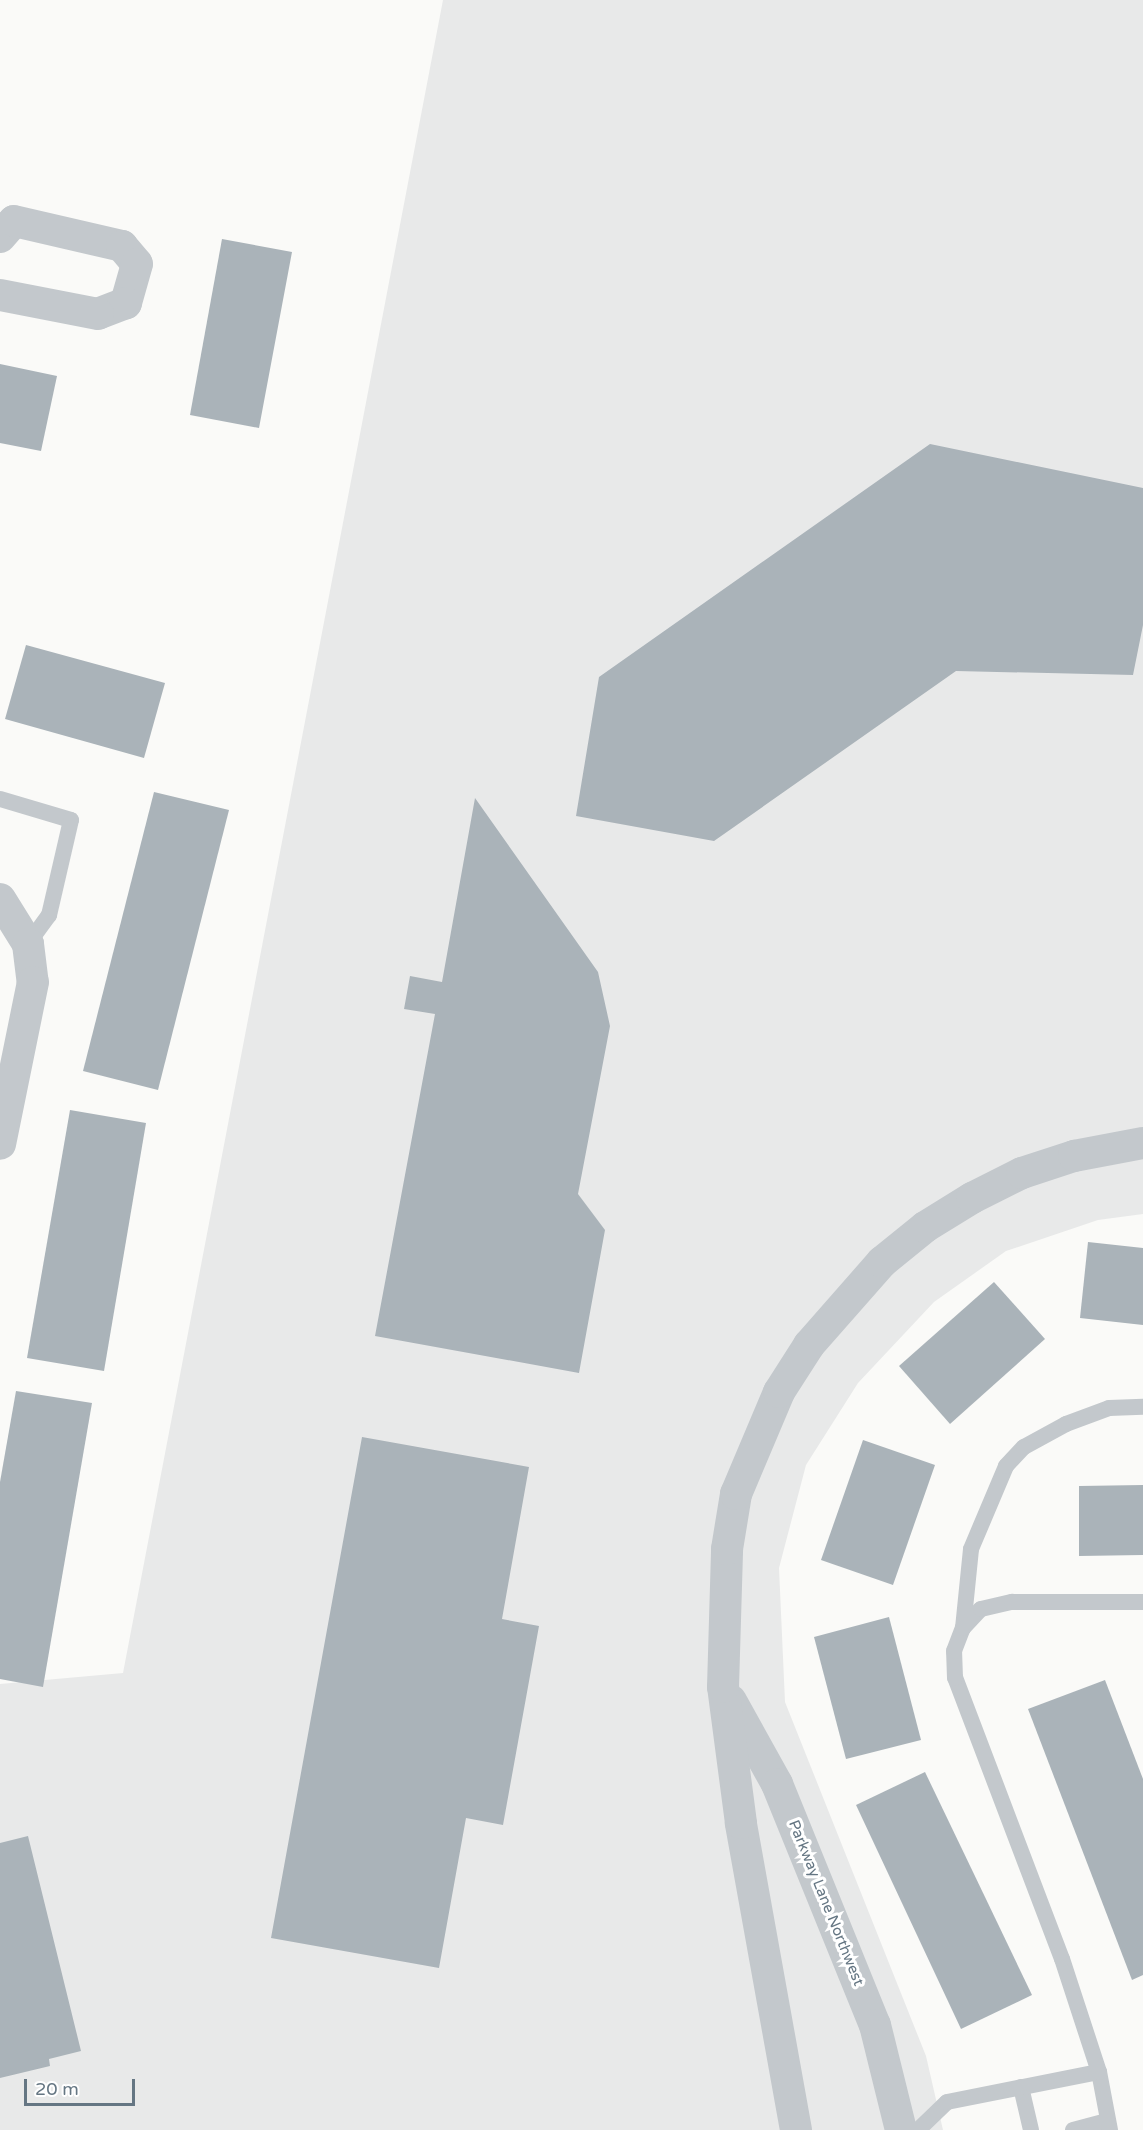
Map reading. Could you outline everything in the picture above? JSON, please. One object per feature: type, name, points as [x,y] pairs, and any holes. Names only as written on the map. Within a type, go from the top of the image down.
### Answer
[{"type":"street","points":[[0,237],[14,221],[122,246],[137,264],[126,303],[98,314],[0,295]]},
{"type":"street","points":[[0,899],[28,944],[33,982],[0,1143]]},
{"type":"street","points":[[796,2130],[741,1823],[723,1687],[727,1549],[736,1494],[779,1392],[808,1345],[882,1262],[925,1227],[972,1198],[1022,1173],[1074,1156],[1143,1143]]},
{"type":"street","name":"Parkway Lane Northwest","points":[[723,1687],[777,1784],[875,2025],[901,2130]]},
{"type":"lane","points":[[0,800],[71,820],[49,915],[28,944]]},
{"type":"lane","points":[[1073,2130],[1109,2125],[1099,2072],[1062,1959],[955,1678],[954,1651],[963,1628],[971,1549],[1006,1466],[1024,1447],[1066,1424],[1108,1408],[1143,1407]]},
{"type":"lane","points":[[963,1628],[981,1609],[1012,1602],[1143,1602]]},
{"type":"lane","points":[[918,2130],[947,2102],[1099,2072]]},
{"type":"lane","points":[[1021,2087],[1031,2130]]},
{"type":"shaded area","points":[[443,0],[1143,0],[1143,1214],[1098,1220],[1006,1251],[934,1302],[858,1383],[806,1465],[779,1568],[785,1702],[926,2056],[943,2130],[0,2130],[0,1684],[123,1673]]},
{"type":"building","points":[[222,239],[292,252],[259,428],[190,415]]},
{"type":"building","points":[[0,364],[57,376],[41,451],[0,443]]},
{"type":"building","points":[[930,444],[1143,488],[1143,625],[1133,675],[956,671],[714,841],[576,816],[599,677]]},
{"type":"building","points":[[26,645],[165,683],[144,758],[5,719]]},
{"type":"building","points":[[154,792],[229,810],[158,1090],[83,1071]]},
{"type":"building","points":[[475,798],[598,972],[610,1026],[578,1194],[605,1230],[579,1373],[375,1336],[435,1014],[404,1009],[410,976],[442,982]]},
{"type":"building","points":[[70,1110],[146,1123],[104,1371],[27,1358]]},
{"type":"building","points":[[1088,1242],[1143,1248],[1143,1325],[1080,1318]]},
{"type":"building","points":[[994,1282],[1045,1339],[950,1424],[899,1366]]},
{"type":"building","points":[[16,1391],[92,1403],[43,1687],[0,1679],[0,1482]]},
{"type":"building","points":[[362,1437],[529,1467],[502,1619],[539,1626],[503,1825],[466,1818],[439,1968],[271,1938]]},
{"type":"building","points":[[863,1440],[935,1465],[893,1585],[821,1560]]},
{"type":"building","points":[[1143,1485],[1143,1555],[1079,1556],[1079,1486]]},
{"type":"building","points":[[889,1617],[921,1740],[846,1759],[814,1637]]},
{"type":"building","points":[[1105,1680],[1143,1779],[1143,1975],[1132,1980],[1028,1709]]},
{"type":"building","points":[[925,1772],[1032,1995],[961,2029],[856,1805]]},
{"type":"building","points":[[28,1836],[81,2051],[49,2059],[50,2066],[0,2078],[0,1843]]}]
